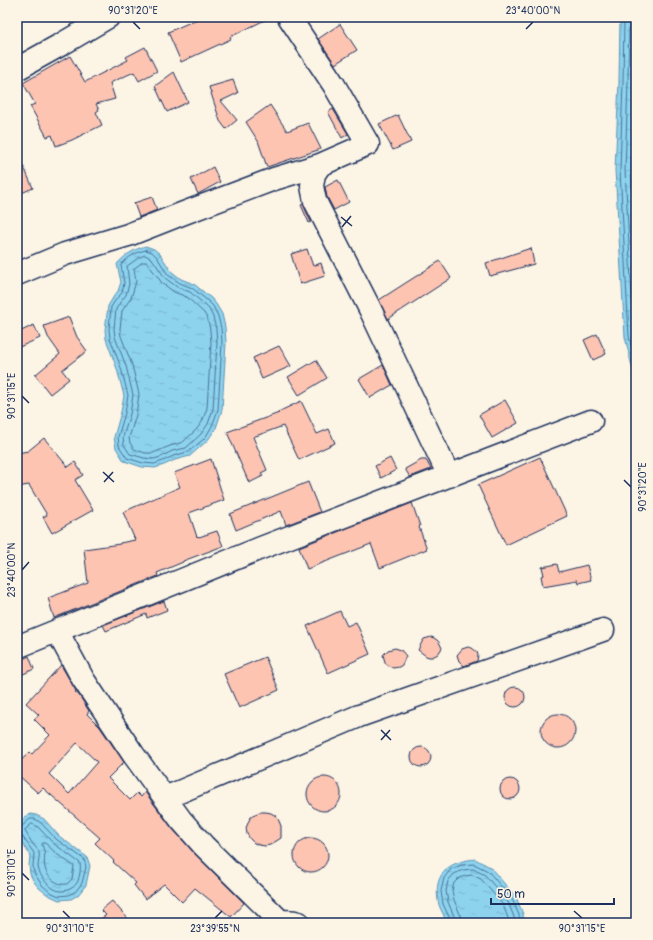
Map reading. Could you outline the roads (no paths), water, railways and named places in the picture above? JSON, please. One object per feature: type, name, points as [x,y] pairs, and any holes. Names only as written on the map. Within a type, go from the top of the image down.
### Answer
[{"type":"street","points":[[17,69],[108,17]]},
{"type":"street","points":[[17,274],[65,254],[128,236],[274,179],[320,166],[368,144],[334,85],[289,17]]},
{"type":"street","points":[[320,166],[314,174],[312,186],[314,201],[370,309],[449,476]]},
{"type":"street","points":[[17,647],[261,548],[591,421]]},
{"type":"street","points":[[165,798],[358,716],[603,630]]},
{"type":"street","points":[[57,631],[83,679],[133,754],[181,820],[204,846],[284,922]]},
{"type":"water","points":[[620,17],[636,17],[636,384],[625,337],[615,170]]},
{"type":"water","points":[[146,246],[154,249],[160,254],[171,271],[181,279],[194,284],[216,304],[222,314],[226,343],[222,410],[216,428],[208,440],[190,456],[155,468],[142,467],[124,461],[116,448],[114,437],[124,396],[117,369],[106,339],[105,330],[108,306],[118,291],[121,282],[117,264],[130,253]]},
{"type":"water","points":[[30,814],[44,819],[59,836],[87,857],[90,866],[86,885],[78,895],[71,899],[59,900],[48,895],[39,888],[30,874],[30,855],[17,836],[17,825]]},
{"type":"water","points":[[475,859],[490,867],[516,897],[523,914],[524,923],[446,923],[439,905],[437,891],[440,878],[447,868],[463,861]]}]
